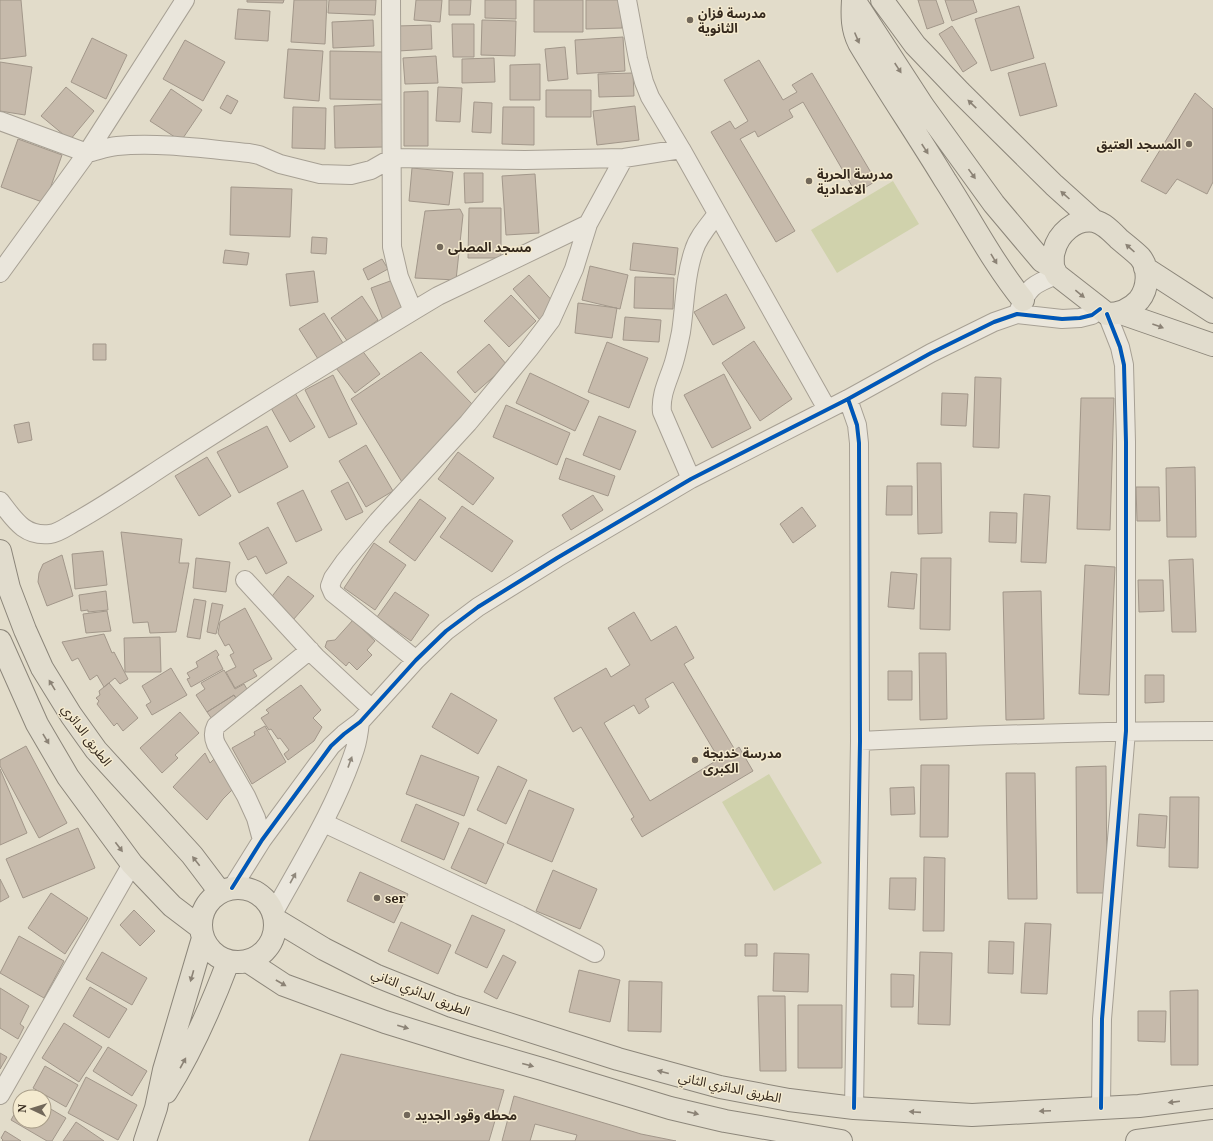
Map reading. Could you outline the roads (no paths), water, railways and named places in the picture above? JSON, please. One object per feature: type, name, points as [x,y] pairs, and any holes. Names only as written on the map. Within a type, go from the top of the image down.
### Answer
[{"type":"main road","points":[[853,0],[923,106],[994,204],[1042,260],[1109,312],[1213,345]]},
{"type":"main road","points":[[853,0],[852,19],[855,35],[859,43],[946,180],[997,264],[1020,307]]},
{"type":"main road","points":[[882,0],[915,45],[955,87],[1054,185],[1094,221],[1104,225],[1141,258],[1146,268],[1147,282],[1142,296],[1134,306],[1109,312]]},
{"type":"main road","points":[[1055,271],[1053,252],[1058,239],[1068,229],[1080,223],[1094,221]]},
{"type":"main road","points":[[1146,268],[1213,312]]},
{"type":"main road","name":"الطريق الدائري","points":[[0,551],[9,588],[25,630],[42,668],[71,715],[96,750],[226,890]]},
{"type":"main road","points":[[0,641],[37,724],[68,777],[132,864],[172,906],[202,933],[213,953],[238,962],[284,985],[385,1022],[469,1048],[542,1068],[670,1108],[725,1121],[841,1141]]},
{"type":"main road","points":[[145,1141],[156,1108],[164,1070],[202,933],[203,913],[209,901],[226,890],[246,888],[258,892],[268,901],[275,916],[275,934],[270,946],[261,956],[238,962],[211,1007],[192,1046],[156,1108]]},
{"type":"main road","name":"الطريق الدائري الثاني","points":[[275,916],[324,949],[377,976],[452,1006],[618,1059],[720,1087],[789,1100],[854,1108],[972,1115],[1139,1106],[1213,1097]]},
{"type":"main road","points":[[1136,1141],[1213,1131]]},
{"type":"street","points":[[0,273],[87,153],[185,0]]},
{"type":"street","points":[[391,0],[392,247],[399,277],[413,310]]},
{"type":"street","points":[[627,0],[644,82],[658,111],[681,149],[827,409]]},
{"type":"street","points":[[0,121],[87,153],[105,147],[169,146],[249,153],[302,170],[320,174],[342,175],[361,174],[392,158],[525,160],[624,158],[681,149]]},
{"type":"street","points":[[416,660],[333,593],[330,586],[333,578],[378,521],[468,423],[551,320],[574,269],[588,224],[624,158]]},
{"type":"street","points":[[691,479],[662,412],[661,403],[681,332],[689,266],[699,238],[717,214]]},
{"type":"street","points":[[0,501],[22,528],[40,534],[51,534],[60,531],[101,508],[247,413],[413,310],[438,296],[588,224]]},
{"type":"street","points":[[226,890],[331,746],[360,722],[416,660],[446,631],[478,607],[557,558],[691,479],[848,399],[931,353],[994,322],[1020,307],[1029,290],[1055,271]]},
{"type":"street","points":[[1020,307],[1046,318],[1080,318],[1109,312],[1120,347],[1124,371],[1126,442],[1126,731],[1102,1019],[1101,1108]]},
{"type":"street","points":[[848,399],[857,425],[860,443],[860,741],[854,1108]]},
{"type":"street","points":[[245,580],[310,650],[372,709]]},
{"type":"street","points":[[262,840],[256,818],[246,796],[216,744],[214,730],[216,726],[310,650]]},
{"type":"street","points":[[275,916],[324,823],[356,747],[360,722]]},
{"type":"street","points":[[860,741],[1126,731],[1213,731]]},
{"type":"street","points":[[324,823],[520,915],[594,953]]},
{"type":"street","points":[[0,1095],[132,864]]},
{"type":"place","name":"مدرسة فزان الثانوية","points":[[690,20]]},
{"type":"place","name":"المسجد العتيق","points":[[1189,144]]},
{"type":"place","name":"مدرسة الحرية الاعدادية","points":[[809,181]]},
{"type":"place","name":"مسجد المصلى","points":[[440,247]]},
{"type":"place","name":"مدرسة خديجة الكبرى","points":[[695,760]]},
{"type":"place","name":"ser","points":[[377,898]]},
{"type":"place","name":"محطه وقود الجديد","points":[[407,1115]]}]
